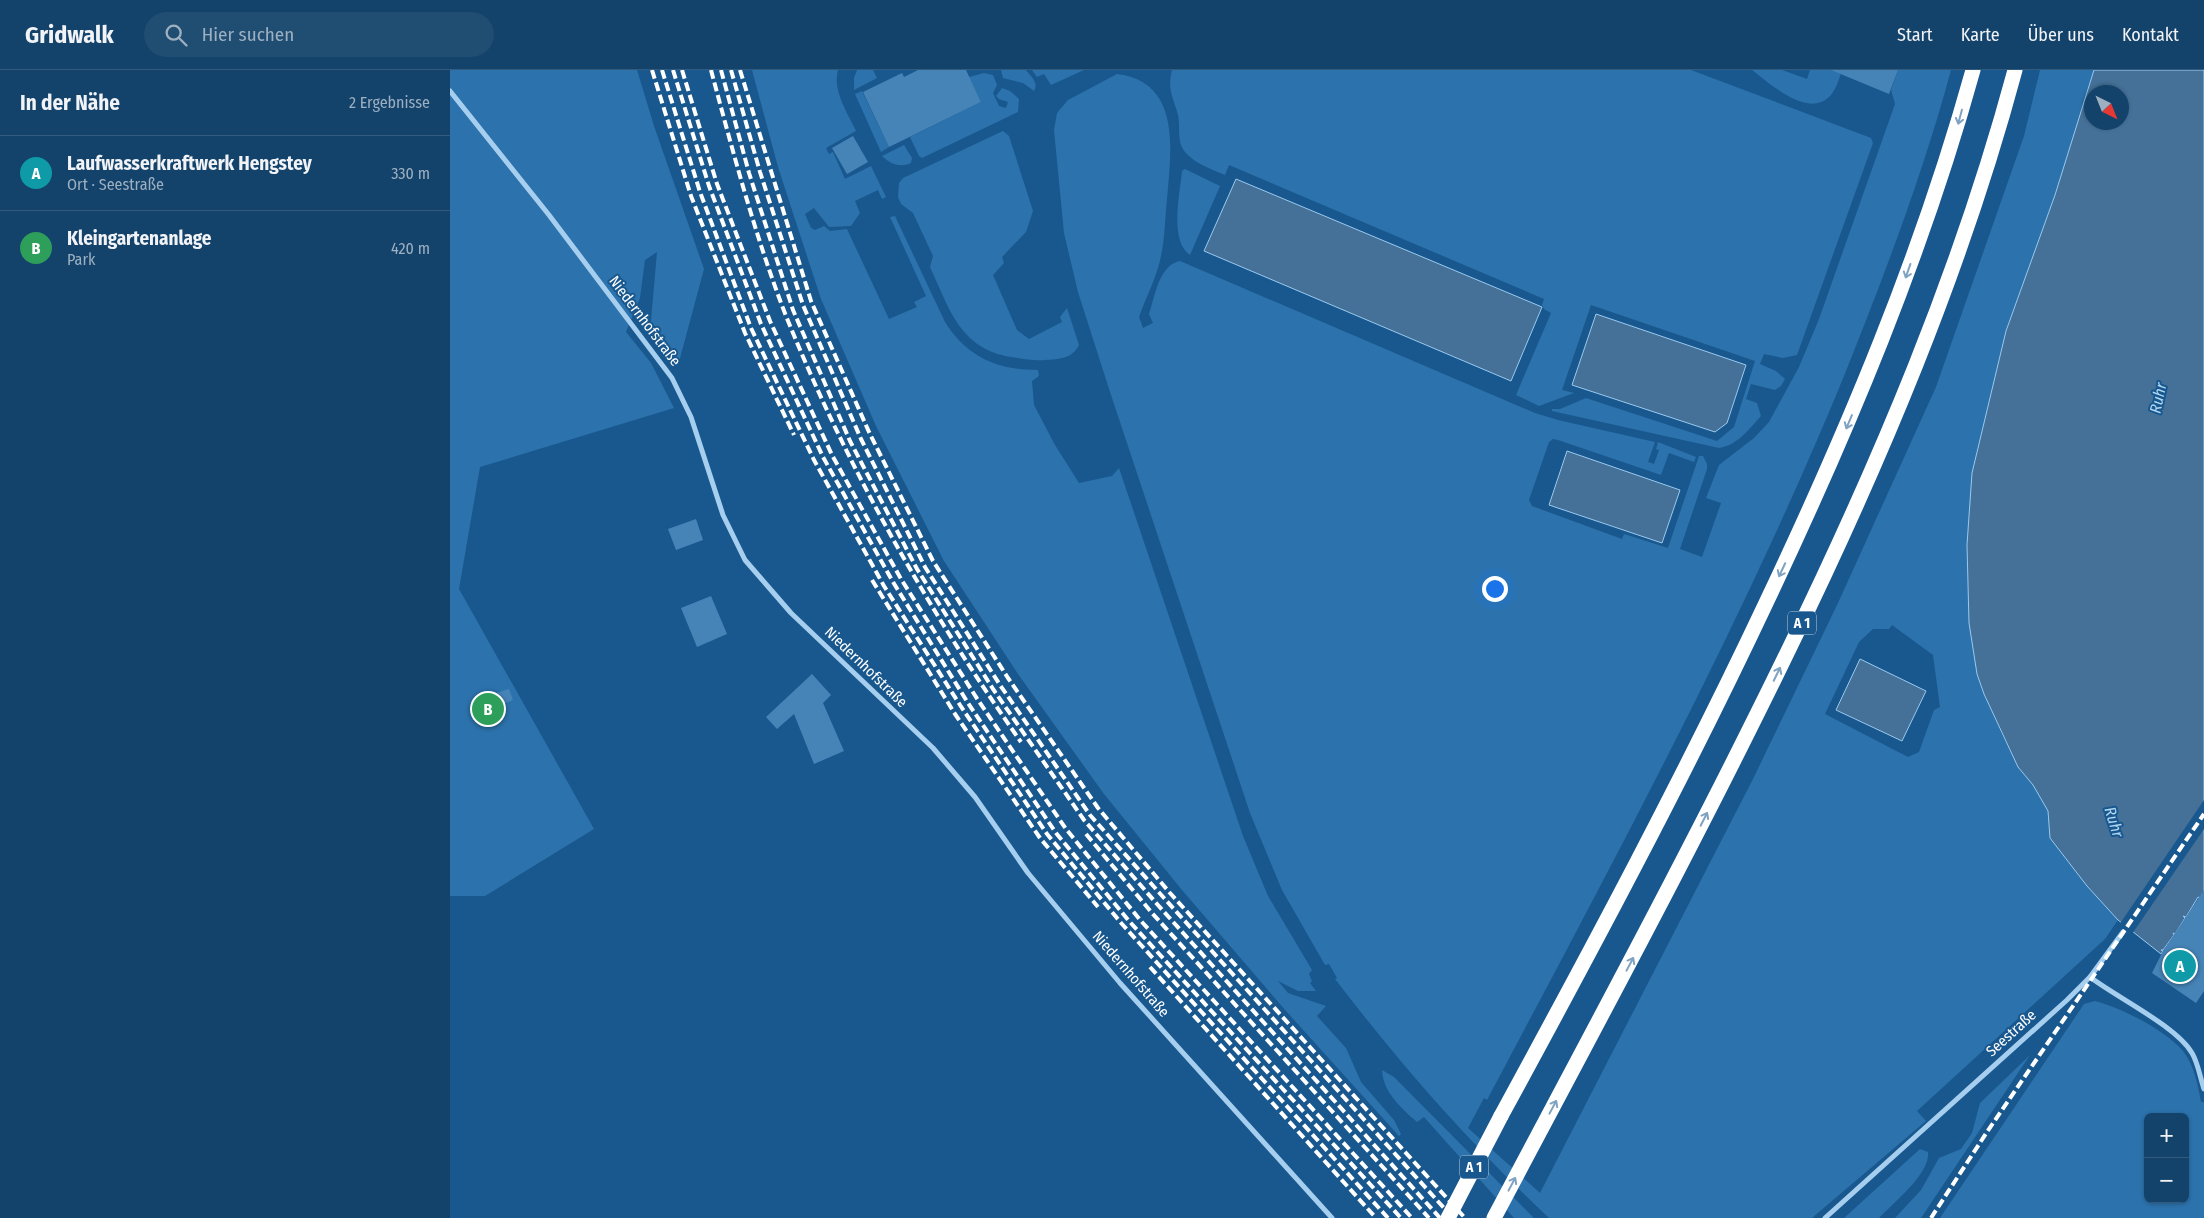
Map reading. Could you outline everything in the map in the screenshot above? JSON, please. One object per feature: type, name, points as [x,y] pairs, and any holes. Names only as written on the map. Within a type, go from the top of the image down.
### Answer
[{"type":"highway","name":"A 1","points":[[1448,1218],[1500,1116],[1595,943],[1699,743],[1789,555],[1850,420],[1903,286],[1951,150],[1973,70]]},
{"type":"highway","name":"A 1","points":[[1494,1218],[1632,959],[1743,744],[1834,556],[1890,430],[1950,278],[1994,151],[2015,70]]},
{"type":"street","name":"Niedernhofstraße","points":[[450,91],[549,215],[672,378],[691,417],[724,514],[746,560],[791,613],[933,748],[975,797],[1028,873],[1120,983],[1332,1218]]},
{"type":"street","name":"Seestraße","points":[[1826,1218],[2067,1000],[2090,977],[2123,932]]},
{"type":"street","points":[[2090,977],[2163,1026],[2186,1046],[2195,1060],[2204,1089]]},
{"type":"shaded area","points":[[450,70],[637,70],[654,126],[704,269],[679,362],[650,332],[657,252],[645,260],[640,298],[626,332],[651,363],[674,408],[480,467],[459,589],[594,829],[485,896],[450,896]]},
{"type":"shaded area","points":[[752,70],[838,70],[837,86],[839,94],[856,131],[826,148],[829,154],[833,152],[845,179],[871,166],[886,197],[882,199],[878,190],[855,201],[860,213],[851,226],[829,227],[814,208],[805,214],[811,228],[815,230],[824,226],[830,231],[847,229],[889,319],[917,307],[914,302],[926,296],[890,217],[895,216],[945,322],[963,344],[973,353],[996,364],[1038,370],[1039,376],[1032,381],[1034,405],[1055,445],[1079,483],[1112,476],[1119,468],[1243,836],[1268,896],[1312,970],[1309,974],[1312,981],[1310,983],[1316,991],[1298,991],[1278,981],[1288,993],[1326,1006],[1317,1016],[1346,1048],[1361,1082],[1394,1120],[1401,1134],[1399,1136],[1286,1011],[1182,890],[1104,794],[1018,674],[944,561],[876,426],[821,299],[778,167]]},
{"type":"shaded area","points":[[857,70],[873,70],[877,78],[854,90],[854,78]]},
{"type":"shaded area","points":[[1001,70],[1026,70],[1035,82],[1034,91],[1023,83],[1003,78]]},
{"type":"shaded area","points":[[1032,70],[1084,70],[1051,85],[1044,74],[1037,77]]},
{"type":"shaded area","points":[[1172,70],[1691,70],[1871,138],[1873,143],[1797,355],[1783,358],[1764,354],[1760,364],[1776,371],[1785,379],[1781,386],[1775,390],[1751,384],[1746,399],[1757,403],[1761,416],[1732,444],[1719,448],[1552,411],[1552,409],[1560,409],[1586,398],[1717,441],[1734,427],[1755,361],[1591,305],[1562,390],[1574,393],[1539,406],[1516,395],[1551,313],[1544,309],[1542,305],[1544,299],[1229,165],[1225,175],[1200,164],[1188,156],[1181,145],[1178,115],[1170,88]]},
{"type":"shaded area","points":[[1752,70],[1782,70],[1807,79],[1810,70],[1842,70],[1835,88],[1828,98],[1819,103],[1809,103],[1788,96]]},
{"type":"shaded area","points":[[1898,70],[1951,70],[1928,148],[1874,301],[1805,469],[1763,561],[1674,742],[1582,921],[1487,1100],[1484,1098],[1468,1128],[1540,1193],[1753,779],[1838,603],[1936,387],[2024,136],[2040,70],[2094,70],[2089,85],[2084,85],[2084,102],[2055,195],[2006,331],[1972,473],[1975,657],[1977,674],[1984,694],[2002,734],[2018,767],[2033,785],[2048,811],[2050,838],[2087,886],[2118,920],[2105,939],[1917,1111],[1926,1121],[1812,1218],[1549,1218],[1464,1133],[1385,1042],[1335,979],[1337,978],[1329,964],[1325,965],[1282,890],[1250,813],[1078,292],[1064,233],[1054,130],[1057,113],[1068,100],[1117,74],[1138,80],[1153,90],[1162,104],[1168,121],[1170,140],[1164,235],[1157,272],[1139,317],[1143,328],[1153,323],[1149,314],[1159,282],[1167,268],[1180,261],[1535,413],[1655,442],[1648,462],[1654,464],[1659,450],[1656,449],[1658,442],[1696,457],[1694,462],[1669,453],[1661,475],[1558,440],[1553,439],[1549,442],[1529,500],[1532,506],[1622,539],[1624,534],[1668,548],[1699,456],[1703,456],[1707,469],[1680,549],[1702,557],[1721,503],[1706,498],[1719,465],[1754,438],[1769,422],[1799,367],[1819,319],[1895,104],[1891,90]],"holes":[[[1892,625],[1933,655],[1940,707],[1934,710],[1919,752],[1908,757],[1825,714],[1859,642],[1873,629],[1889,629]]]},
{"type":"shaded area","points":[[984,73],[993,75],[997,85],[993,93],[999,106],[1006,108],[1008,102],[996,96],[1002,88],[1010,91],[1019,99],[1018,112],[922,158],[919,156],[910,137],[981,102],[969,77]]},
{"type":"shaded area","points":[[862,91],[889,147],[881,152],[855,94]]},
{"type":"shaded area","points":[[1003,131],[1009,136],[1033,211],[1026,232],[1002,257],[1004,263],[993,275],[1017,330],[1029,339],[1062,322],[1060,317],[1067,308],[1079,345],[1069,356],[1037,360],[1011,357],[994,353],[968,336],[958,324],[930,267],[933,256],[913,213],[901,204],[898,197],[899,183],[903,178]]},
{"type":"shaded area","points":[[904,145],[912,158],[911,163],[895,164],[882,156]]},
{"type":"shaded area","points":[[1185,169],[1220,186],[1190,255],[1180,239],[1177,216],[1182,171]]},
{"type":"shaded area","points":[[2095,1001],[2130,1014],[2165,1035],[2183,1051],[2195,1075],[2201,1102],[2204,1102],[2204,1218],[1940,1218],[2084,1004]]},
{"type":"shaded area","points":[[2030,1055],[1921,1218],[1895,1218],[1921,1190],[1939,1158],[1961,1149],[1972,1133],[1980,1103]]},
{"type":"shaded area","points":[[1382,1070],[1394,1077],[1534,1218],[1514,1218],[1424,1117],[1417,1122],[1399,1105],[1389,1092]]},
{"type":"shaded area","points":[[1920,1149],[1928,1152],[1924,1169],[1910,1187],[1879,1218],[1844,1218]]},
{"type":"water","name":"Ruhr","points":[[2094,70],[2204,70],[2204,900],[2198,897],[2186,917],[2183,916],[2185,918],[2163,950],[2161,950],[2163,951],[2161,954],[2118,920],[2087,886],[2050,838],[2048,811],[2033,785],[2018,767],[1984,694],[1977,674],[1969,623],[1967,545],[1972,473],[2006,331],[2055,195],[2084,102],[2084,130],[2129,130],[2129,85],[2089,85]]},
{"type":"water","points":[[1236,179],[1542,307],[1511,381],[1204,251]]},
{"type":"water","points":[[1596,314],[1746,365],[1727,423],[1715,432],[1572,385]]},
{"type":"water","points":[[1567,451],[1680,490],[1662,543],[1549,505]]},
{"type":"water","points":[[1860,659],[1926,691],[1902,741],[1836,710]]},
{"type":"pier","points":[[2204,800],[2204,829],[2132,934],[2119,925]]},
{"type":"building","points":[[918,70],[966,70],[981,102],[889,147],[863,92],[902,73],[904,77]]},
{"type":"building","points":[[1831,70],[1898,70],[1889,94]]},
{"type":"building","points":[[853,136],[868,162],[847,174],[832,148]]},
{"type":"building","points":[[696,519],[703,540],[676,550],[668,529]]},
{"type":"building","points":[[711,596],[727,634],[697,647],[681,608]]},
{"type":"building","points":[[812,674],[831,695],[823,703],[844,751],[814,764],[794,714],[777,729],[766,717]]},
{"type":"building","points":[[509,689],[513,700],[498,706],[494,694]]},
{"type":"building","points":[[2204,890],[2204,991],[2196,1003],[2152,973],[2163,951]]},
{"type":"railway","points":[[652,70],[691,196],[745,333],[794,435]]},
{"type":"railway","points":[[662,70],[700,192],[751,328],[814,460],[884,586],[960,705],[1047,834],[1122,924],[1388,1218]]},
{"type":"railway","points":[[673,70],[709,186],[761,324],[823,457],[893,582],[968,703],[1056,833],[1129,921],[1401,1218]]},
{"type":"railway","points":[[682,70],[717,184],[770,321],[832,455],[901,579],[976,697],[1066,829],[1141,921],[1412,1218]]},
{"type":"railway","points":[[711,70],[764,255],[786,316],[835,428],[862,482],[921,589],[986,692],[1021,742]]},
{"type":"railway","points":[[721,70],[749,173],[793,310],[850,441],[917,569],[993,689],[1084,820],[1157,904],[1440,1218]]},
{"type":"railway","points":[[731,70],[760,172],[803,305],[861,439],[925,567],[1000,685],[1090,815],[1453,1218]]},
{"type":"railway","points":[[740,70],[811,301],[869,432],[933,561],[1008,678],[1098,808],[1170,893],[1465,1218]]},
{"type":"railway","points":[[872,580],[955,714],[1040,838],[1098,907]]},
{"type":"railway","points":[[1931,1218],[1987,1132],[2204,814]]},
{"type":"railway","points":[[1086,834],[1152,913],[1429,1218]]},
{"type":"railway","points":[[1150,967],[1376,1218]]},
{"type":"place","name":"Kleingartenanlage","points":[[488,709]]},
{"type":"place","name":"Laufwasserkraftwerk Hengstey","points":[[2180,966]]}]
